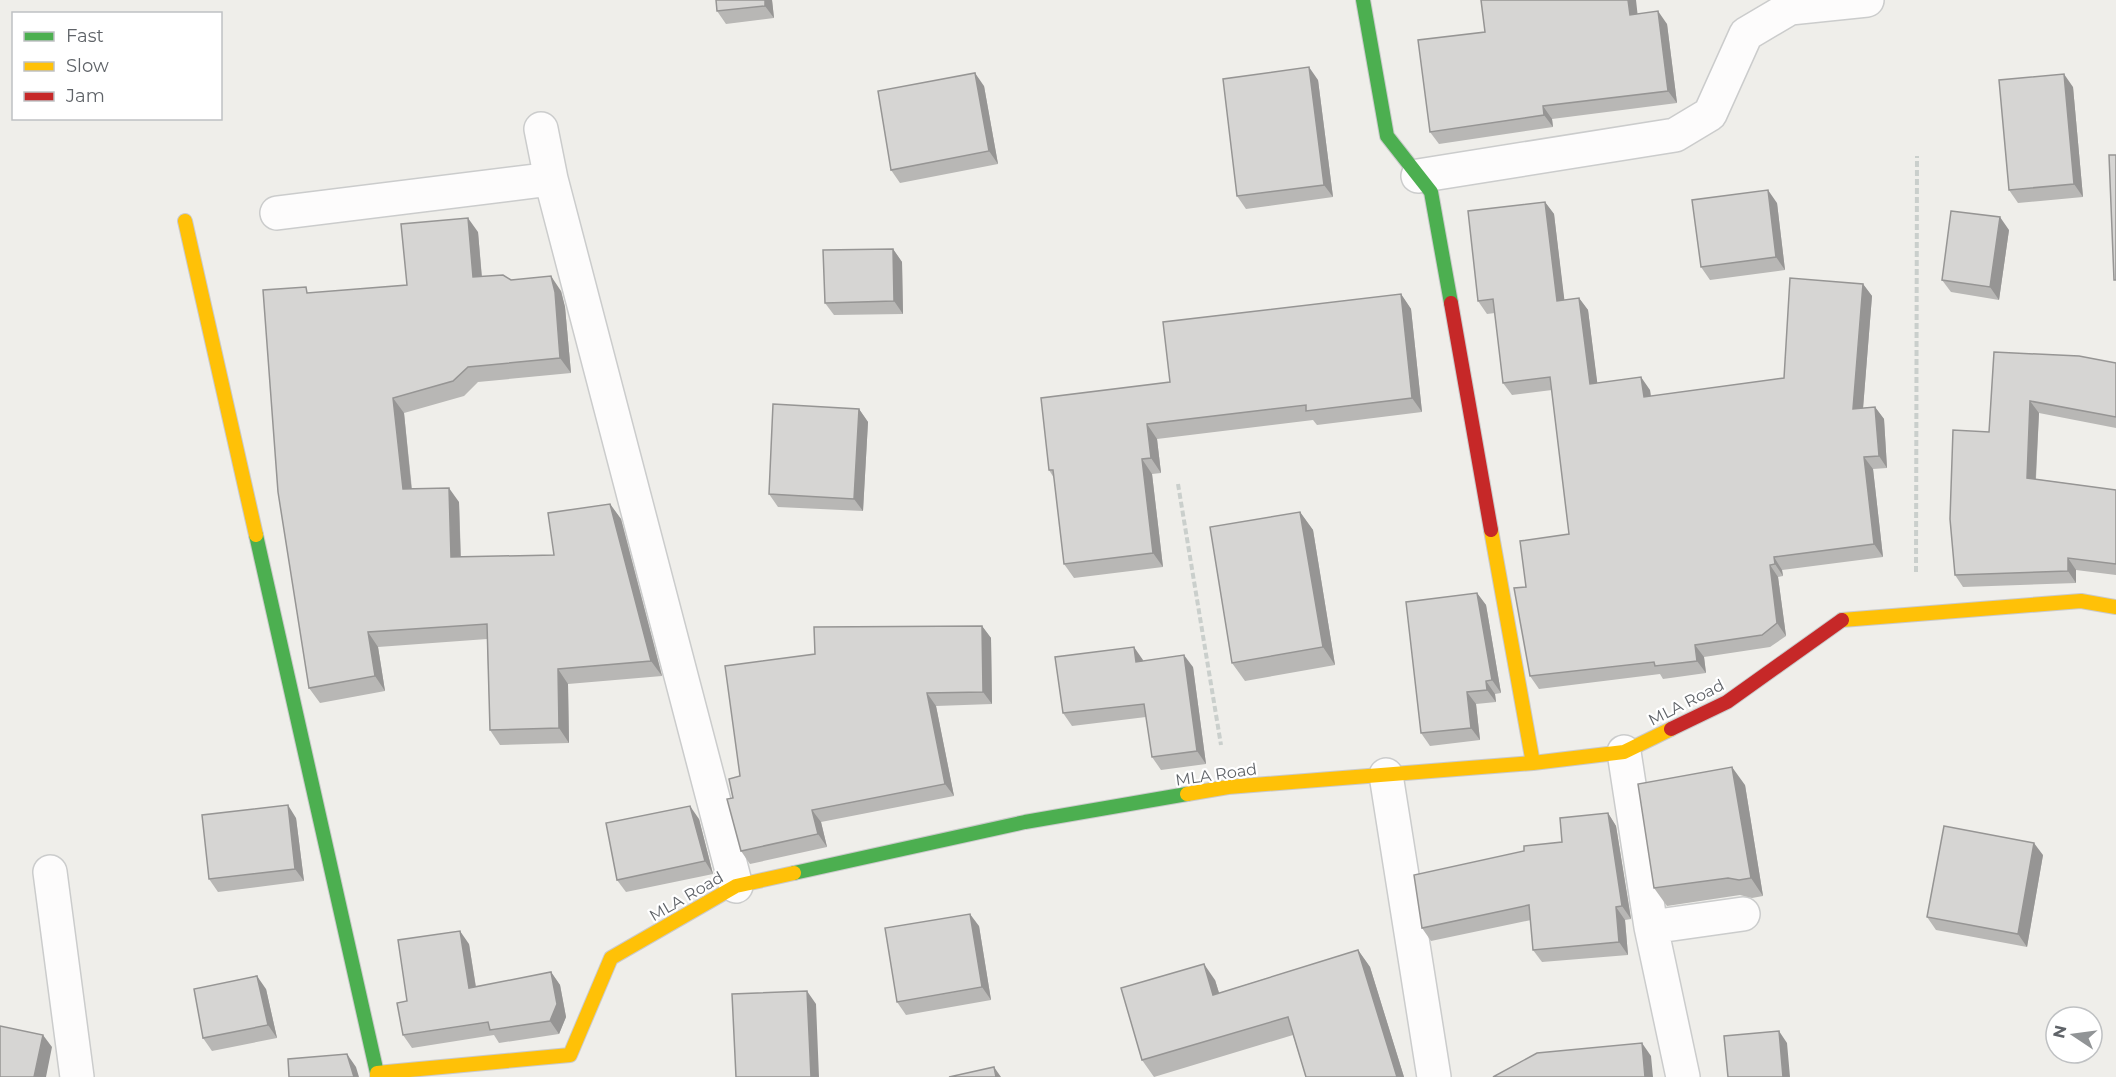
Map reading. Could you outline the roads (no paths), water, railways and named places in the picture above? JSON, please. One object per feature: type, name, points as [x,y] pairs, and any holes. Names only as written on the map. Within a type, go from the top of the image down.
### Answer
[{"type":"street","points":[[1363,0],[1387,136],[1431,192],[1533,764]]},
{"type":"street","points":[[1418,176],[1674,135],[1710,114],[1746,34],[1790,8],[1867,0]]},
{"type":"street","points":[[541,129],[552,179],[736,886]]},
{"type":"street","points":[[277,213],[552,179]]},
{"type":"street","points":[[185,221],[377,1075]]},
{"type":"street","name":"MLA Road","points":[[377,1075],[570,1055],[611,958],[736,886],[1025,822],[1228,787],[1533,764],[1624,752],[1727,702],[1839,620],[2081,601],[2116,607]]},
{"type":"street","points":[[1624,752],[1651,927],[1683,1077]]},
{"type":"street","points":[[1386,775],[1434,1077]]},
{"type":"street","points":[[50,872],[77,1077]]},
{"type":"street","points":[[1651,927],[1743,914]]}]
